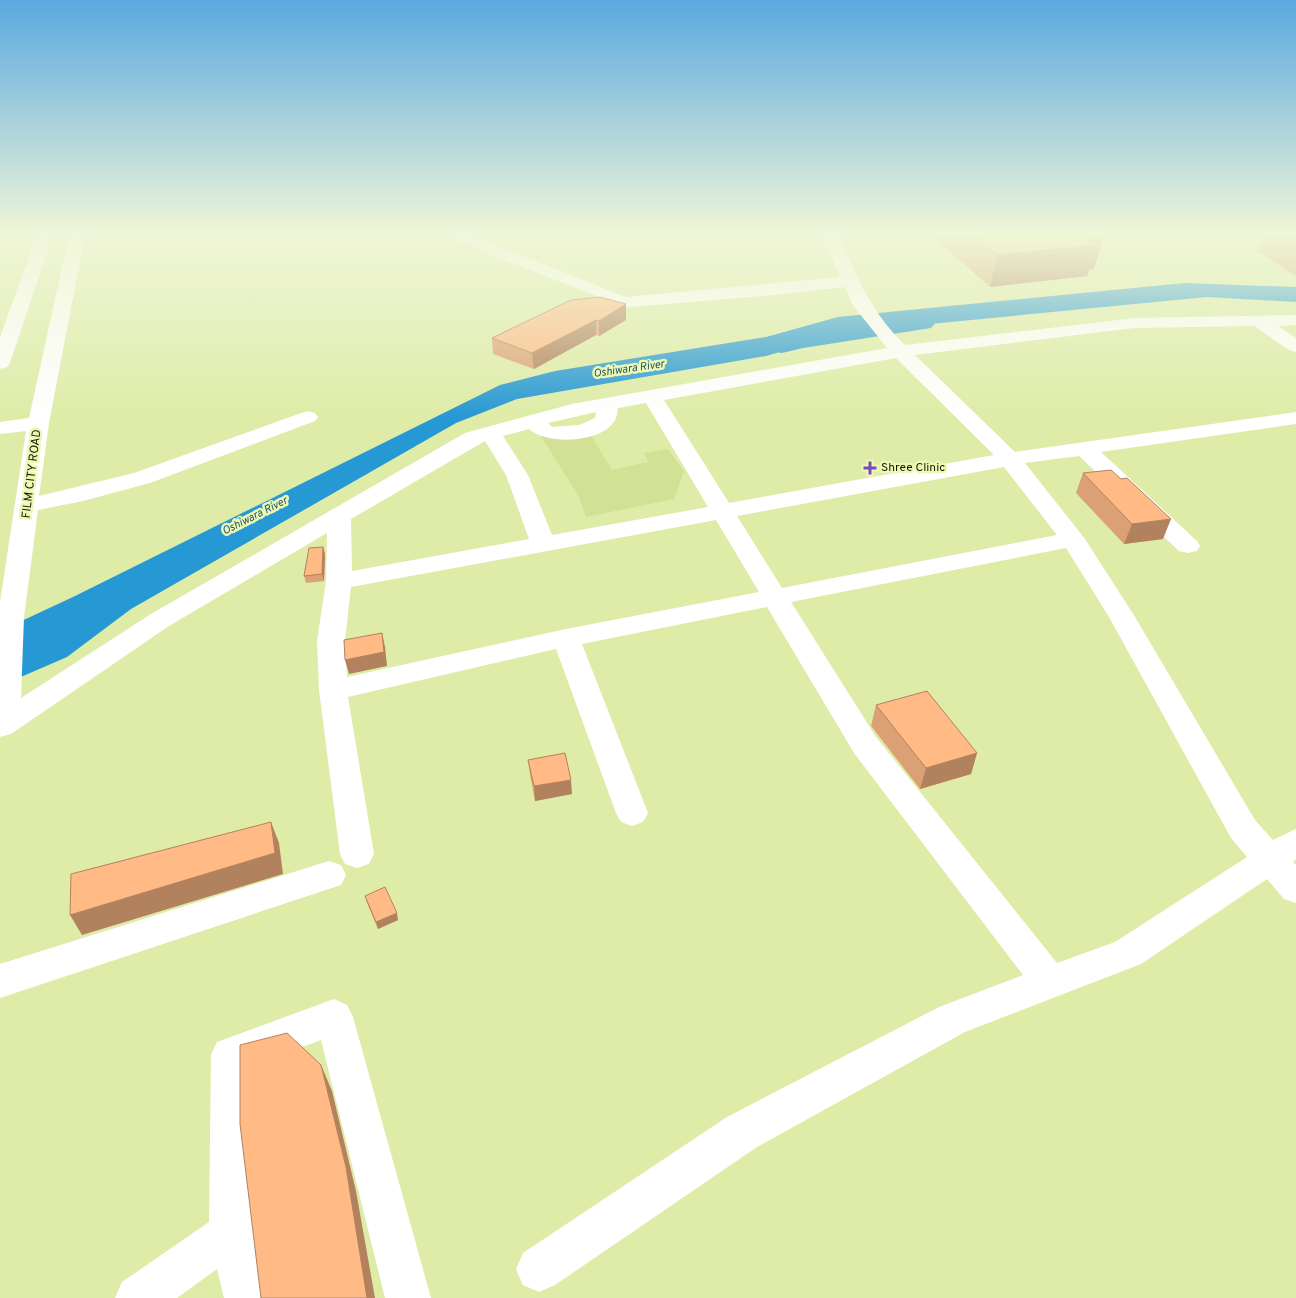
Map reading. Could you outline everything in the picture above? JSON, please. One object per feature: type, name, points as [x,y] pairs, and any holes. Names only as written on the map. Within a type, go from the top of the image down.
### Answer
[{"type":"street","points":[[0,363],[6,323],[21,304],[24,296]]},
{"type":"street","name":"FILM CITY ROAD","points":[[0,714],[6,704],[12,617],[9,578],[28,506],[38,423],[64,296]]},
{"type":"street","points":[[610,296],[626,302]]},
{"type":"street","points":[[570,308],[707,296]]},
{"type":"street","points":[[857,296],[861,304],[893,343],[1010,459],[1073,539],[1122,617],[1243,829],[1282,850],[1296,889]]},
{"type":"street","points":[[2,306],[21,304]]},
{"type":"street","points":[[1255,320],[1296,346]]},
{"type":"street","points":[[0,726],[160,620],[473,438],[572,410],[652,396],[893,343],[1134,323],[1296,320]]},
{"type":"street","points":[[652,396],[864,745],[1050,982]]},
{"type":"street","points":[[28,506],[142,478],[308,417]]},
{"type":"street","points":[[339,581],[1010,459],[1296,418]]},
{"type":"street","points":[[0,428],[38,423]]},
{"type":"street","points":[[490,433],[517,475],[543,544]]},
{"type":"street","points":[[1084,448],[1188,546]]},
{"type":"street","points":[[339,516],[339,581],[331,641],[333,690],[357,854]]},
{"type":"street","points":[[333,690],[566,638],[1073,539]]},
{"type":"street","points":[[566,638],[632,813]]},
{"type":"street","points":[[539,1269],[742,1132],[952,1019],[1128,953],[1282,850]]},
{"type":"street","points":[[0,981],[329,875]]},
{"type":"street","points":[[247,1298],[231,1233],[231,1055],[334,1017],[408,1298]]},
{"type":"street","points":[[138,1298],[231,1233]]},
{"type":"shaded area","points":[[585,425],[612,470],[648,462],[644,453],[668,449],[684,471],[674,499],[586,517],[578,495],[539,433]]},
{"type":"water","points":[[1057,296],[1296,296],[1296,302],[1207,297],[847,332],[766,356],[517,399],[456,423],[131,609],[67,657],[0,686],[0,631],[73,597],[500,385],[555,371],[766,337],[838,317]]},
{"type":"building","points":[[600,297],[626,304],[599,321],[596,320],[532,353],[492,338],[571,300]]},
{"type":"building","points":[[1111,470],[1121,479],[1127,478],[1171,519],[1132,524],[1083,473]]},
{"type":"building","points":[[323,547],[322,574],[304,576],[309,548]]},
{"type":"building","points":[[382,633],[384,652],[345,660],[344,640]]},
{"type":"building","points":[[927,691],[977,753],[926,768],[876,705]]},
{"type":"building","points":[[565,753],[571,780],[534,786],[528,760]]},
{"type":"building","points":[[271,822],[275,853],[70,915],[71,874]]},
{"type":"building","points":[[385,887],[397,913],[376,922],[365,896]]},
{"type":"building","points":[[287,1033],[321,1065],[346,1167],[367,1298],[261,1298],[240,1124],[240,1045]]},
{"type":"waterway","name":"Oshiwara River","points":[[782,344],[800,339],[921,322]]},
{"type":"place","name":"Shree Clinic","points":[[870,468]]}]
